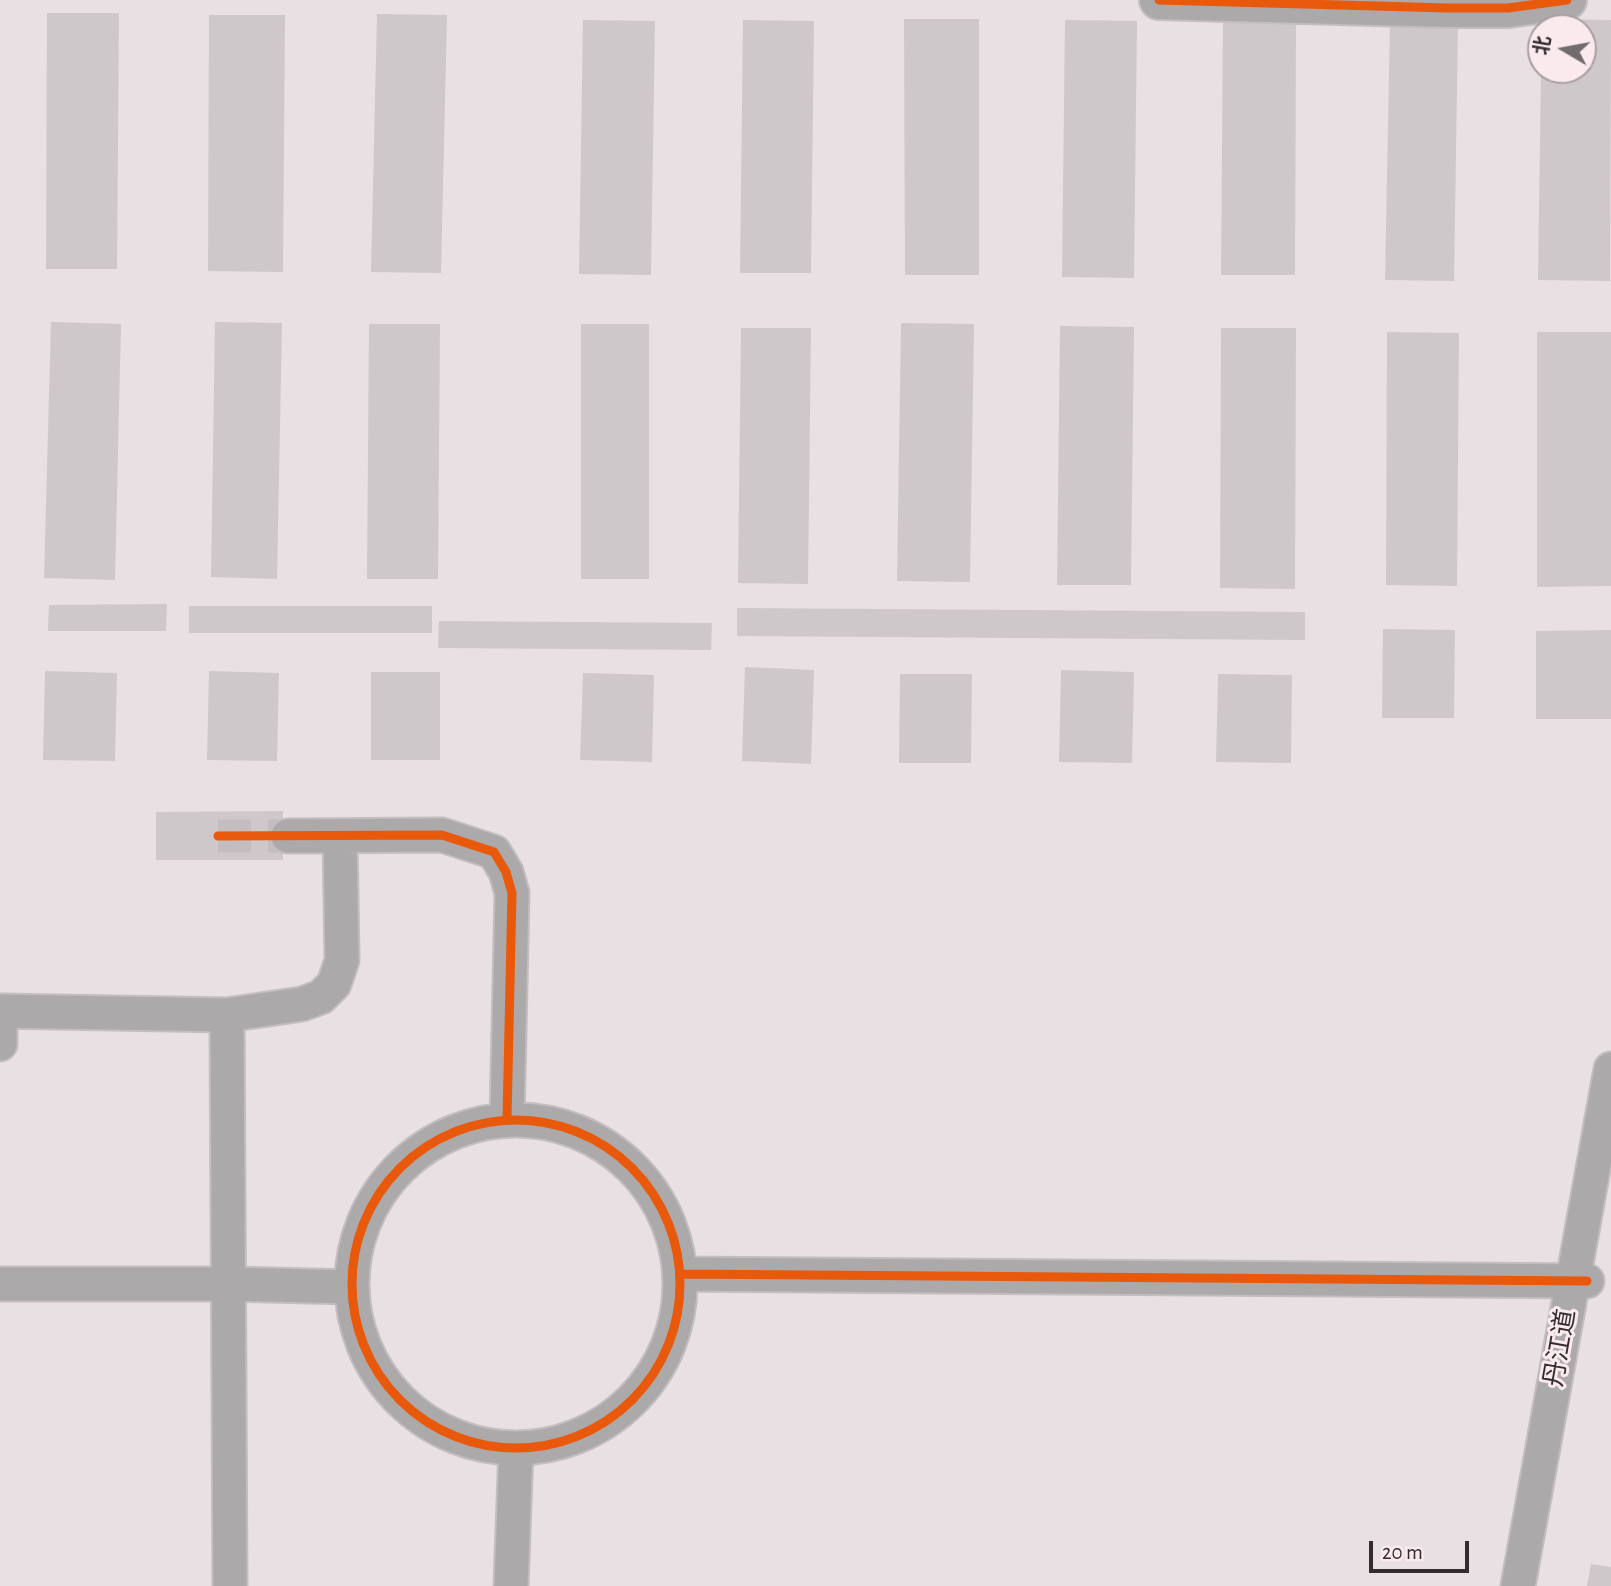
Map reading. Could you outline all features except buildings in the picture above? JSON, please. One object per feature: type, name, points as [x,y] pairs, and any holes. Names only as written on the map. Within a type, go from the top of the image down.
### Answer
[{"type":"street","points":[[1159,0],[1508,8],[1567,0]]},
{"type":"street","points":[[288,836],[442,835],[494,852],[506,872],[513,893],[507,1119]]},
{"type":"street","points":[[0,1011],[227,1015],[302,1004],[321,997],[334,984],[342,960],[340,836]]},
{"type":"street","points":[[227,1015],[230,1586]]},
{"type":"street","points":[[0,1017],[0,1044]]},
{"type":"street","name":"丹江道","points":[[1518,1586],[1607,1151],[1611,1069]]},
{"type":"street","points":[[507,1119],[543,1121],[569,1128],[594,1138],[616,1153],[636,1171],[653,1192],[666,1216],[675,1241],[680,1274],[678,1307],[668,1345],[660,1363],[637,1395],[608,1420],[591,1430],[554,1444],[516,1448],[486,1446],[458,1438],[440,1430],[408,1408],[382,1379],[363,1345],[353,1307],[352,1287],[357,1241],[379,1192],[396,1171],[416,1153],[439,1138],[463,1127],[507,1119]]},
{"type":"street","points":[[680,1274],[1580,1280]]},
{"type":"street","name":"丹江道","points":[[1532,1586],[1580,1280]]},
{"type":"street","points":[[0,1284],[352,1287]]},
{"type":"street","points":[[511,1586],[516,1448]]},
{"type":"tunnel","points":[[218,836],[288,836]]},
{"type":"cycle path","points":[[1159,0],[1447,8],[1508,8],[1567,0]]},
{"type":"cycle path","points":[[218,836],[442,835],[494,852],[506,872],[512,893],[507,1119]]},
{"type":"cycle path","points":[[500,1120],[532,1120],[564,1127],[593,1139],[620,1157],[643,1180],[668,1221],[677,1252],[680,1284],[677,1316],[668,1347],[653,1375],[620,1411],[593,1429],[564,1441],[532,1448],[500,1448],[468,1441],[439,1429],[412,1411],[389,1388],[371,1361],[359,1332],[352,1300],[352,1268],[359,1236],[371,1207],[389,1180],[412,1157],[439,1139],[468,1127],[500,1120]]},
{"type":"cycle path","points":[[680,1274],[1587,1281]]}]
